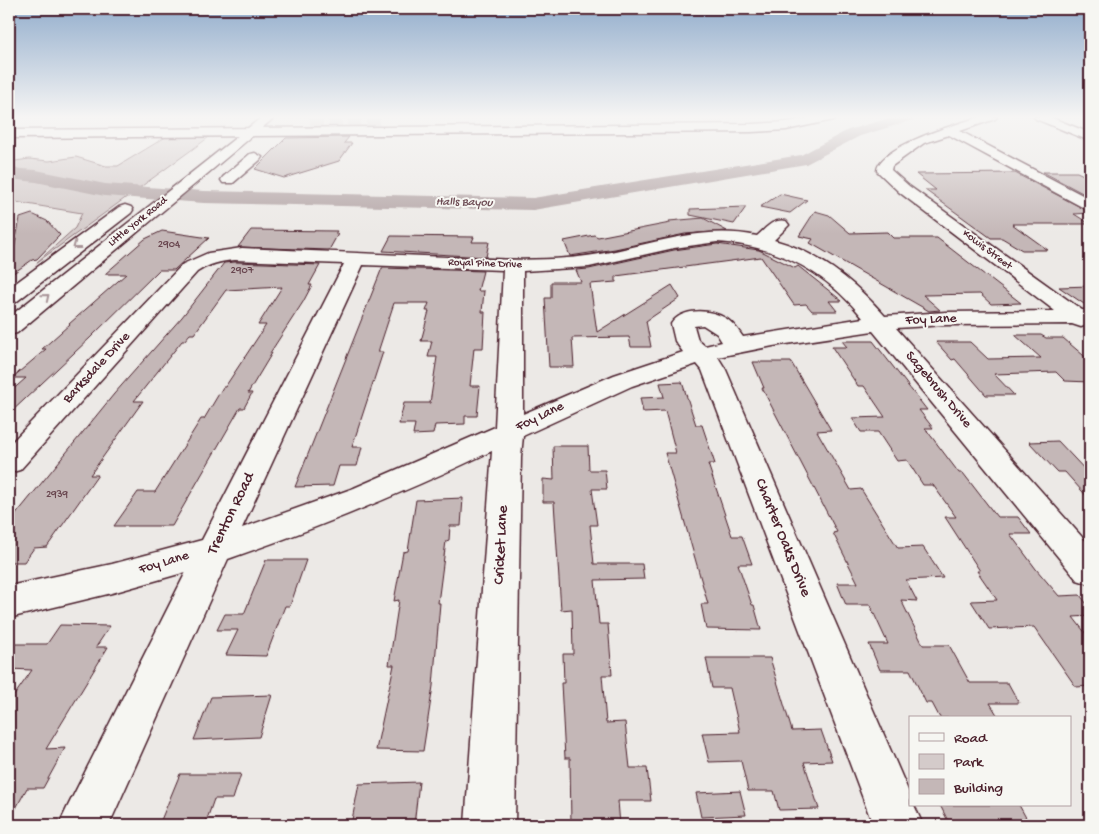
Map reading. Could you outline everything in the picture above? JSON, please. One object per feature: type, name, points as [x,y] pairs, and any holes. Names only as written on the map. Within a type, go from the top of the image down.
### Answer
[{"type":"street","name":"Little York Road","points":[[9,298],[115,217],[140,209],[187,183],[220,156]]},
{"type":"street","points":[[228,180],[257,156]]},
{"type":"street","name":"Kowis Street","points":[[896,156],[887,163],[884,167],[884,172],[904,189],[1086,321]]},
{"type":"street","points":[[998,156],[1090,205]]},
{"type":"street","name":"Little York Road","points":[[9,328],[140,209]]},
{"type":"street","points":[[761,242],[780,225]]},
{"type":"street","name":"Royal Pine Drive","points":[[186,272],[200,261],[228,254],[513,265],[569,264],[597,261],[701,237],[726,237],[761,242]]},
{"type":"street","name":"Sagebrush Drive","points":[[761,242],[794,254],[825,272],[856,296],[1090,570]]},
{"type":"street","name":"Trenton Road","points":[[84,825],[215,548],[356,259]]},
{"type":"street","name":"Cricket Lane","points":[[490,825],[509,432],[513,265]]},
{"type":"street","name":"Barksdale Drive","points":[[9,463],[186,272]]},
{"type":"street","name":"Charter Oaks Drive","points":[[736,346],[726,330],[716,322],[701,318],[689,318],[682,324],[683,334],[688,345],[712,364],[898,825]]},
{"type":"street","name":"Foy Lane","points":[[9,602],[72,589],[254,537],[364,496],[627,378],[699,355],[794,335],[880,323],[926,319],[1086,321]]},
{"type":"green space","points":[[135,156],[183,156],[36,263],[75,228],[82,213],[9,201],[9,162],[29,159],[49,161],[76,157],[106,166],[118,166]]},
{"type":"building","points":[[268,156],[343,156],[339,161],[284,178],[255,169]]},
{"type":"building","points":[[1043,172],[1077,172],[1090,178],[1090,197]]},
{"type":"building","points":[[1015,173],[1090,212],[1074,214],[1090,224],[1012,224],[1048,250],[1022,250],[1002,238],[991,238],[925,190],[936,190],[916,174]]},
{"type":"building","points":[[780,194],[807,200],[790,213],[760,207]]},
{"type":"building","points":[[746,207],[734,224],[690,215],[690,209]]},
{"type":"building","points":[[815,211],[829,215],[850,233],[887,232],[893,238],[937,238],[1021,303],[991,304],[980,294],[923,295],[940,310],[929,311],[810,243],[813,239],[799,236]]},
{"type":"building","points":[[32,214],[47,221],[60,235],[37,259],[32,260],[9,276],[20,218]]},
{"type":"building","points":[[703,218],[727,231],[685,234],[615,249],[570,256],[564,241],[594,235],[598,237],[670,223],[669,221]]},
{"type":"building","points":[[251,230],[337,231],[335,234],[338,234],[329,250],[238,247]]},
{"type":"building","points":[[162,231],[209,238],[174,270],[159,270],[9,414],[9,393],[26,378],[12,378],[126,274],[105,274],[145,239]]},
{"type":"building","points":[[391,236],[474,237],[472,242],[489,242],[486,257],[383,251]]},
{"type":"building","points":[[717,244],[759,250],[795,268],[798,266],[842,301],[829,301],[837,311],[812,311],[806,304],[794,305],[761,257],[616,276],[616,282],[590,284],[597,332],[672,285],[680,298],[646,321],[651,347],[631,347],[629,337],[572,338],[574,367],[549,367],[545,298],[551,298],[551,282],[581,282],[576,270],[589,269],[674,250]]},
{"type":"building","points":[[224,263],[320,265],[309,285],[312,285],[303,302],[270,353],[272,353],[248,393],[252,393],[244,408],[240,408],[172,526],[114,526],[138,492],[155,492],[201,419],[204,419],[223,387],[225,387],[266,325],[258,325],[282,287],[226,290],[194,334],[190,334],[182,341],[134,401],[143,401],[90,475],[98,475],[47,547],[34,548],[24,562],[9,562],[9,523],[114,394],[182,317]]},
{"type":"building","points":[[382,268],[483,271],[478,291],[484,291],[482,312],[485,312],[483,348],[474,348],[470,386],[480,386],[477,416],[465,416],[465,424],[435,425],[433,434],[413,435],[415,424],[399,424],[404,403],[430,403],[437,357],[428,357],[432,341],[421,341],[429,311],[426,311],[429,303],[394,303],[378,352],[383,352],[352,447],[362,447],[357,466],[339,466],[333,486],[295,487]]},
{"type":"building","points":[[1090,286],[1090,308],[1059,287]]},
{"type":"building","points":[[1015,335],[1041,335],[1046,338],[1063,338],[1090,361],[1090,382],[1065,381],[1056,372],[994,374],[1014,395],[986,395],[955,359],[952,360],[936,342],[970,342],[988,359],[1041,358]]},
{"type":"building","points":[[842,341],[873,341],[927,410],[919,410],[933,428],[925,428],[959,473],[963,473],[997,517],[1018,517],[1031,534],[1010,534],[1036,569],[1059,596],[1080,595],[1090,608],[1090,616],[1073,617],[1090,639],[1090,686],[1076,687],[1034,627],[989,629],[971,601],[997,600],[977,571],[980,571],[945,517],[956,517],[933,485],[923,485],[907,460],[897,461],[878,432],[861,432],[852,418],[885,417],[864,386],[858,386],[832,347],[847,347]]},
{"type":"building","points":[[753,362],[791,362],[831,430],[817,431],[851,490],[861,489],[898,548],[923,547],[943,578],[906,580],[917,601],[901,600],[923,645],[949,645],[970,683],[1008,683],[1019,703],[990,703],[998,716],[939,716],[932,703],[926,703],[910,670],[880,670],[869,644],[888,644],[870,605],[846,605],[837,583],[858,583],[833,533],[837,532],[762,388],[764,388]]},
{"type":"building","points":[[682,382],[696,425],[702,425],[715,464],[708,464],[732,536],[742,536],[752,564],[738,564],[752,605],[754,605],[761,630],[706,629],[701,604],[708,604],[665,453],[676,453],[665,411],[643,412],[640,398],[664,397],[660,383]]},
{"type":"building","points":[[1058,441],[1090,475],[1090,500],[1065,472],[1057,472],[1029,442]]},
{"type":"building","points":[[553,446],[588,446],[589,470],[605,470],[607,489],[592,489],[597,525],[590,525],[594,564],[642,564],[644,579],[595,580],[599,624],[608,624],[612,675],[602,675],[606,723],[625,722],[630,768],[647,768],[651,801],[618,801],[620,825],[571,825],[570,758],[565,758],[561,683],[564,683],[563,654],[573,654],[572,609],[561,610],[554,502],[543,502],[543,479],[554,480]]},
{"type":"building","points":[[463,498],[461,526],[450,526],[449,540],[446,541],[438,603],[440,603],[433,686],[423,751],[376,750],[394,665],[389,665],[399,600],[394,601],[403,552],[408,551],[416,500]]},
{"type":"building","points":[[266,560],[306,560],[290,606],[285,606],[266,656],[226,655],[238,630],[217,630],[225,614],[244,614]]},
{"type":"building","points":[[60,625],[110,626],[96,647],[108,647],[46,749],[65,748],[43,788],[27,788],[9,821],[9,703],[32,670],[9,669],[9,652],[15,644],[47,644]]},
{"type":"building","points":[[706,658],[770,658],[792,731],[821,730],[832,761],[804,762],[819,809],[779,810],[774,791],[748,791],[741,761],[709,762],[702,733],[740,732],[730,688],[712,688]]},
{"type":"building","points":[[272,695],[259,737],[194,740],[211,697]]},
{"type":"building","points":[[180,774],[241,774],[233,799],[214,799],[205,825],[159,825]]},
{"type":"building","points":[[419,782],[414,825],[351,825],[359,784]]},
{"type":"building","points":[[740,791],[746,815],[701,817],[696,793]]},
{"type":"building","points":[[940,806],[1020,806],[1030,825],[950,825]]},
{"type":"waterway","name":"Halls Bayou","points":[[9,174],[36,176],[105,190],[204,197],[533,204],[806,159],[812,156]]}]
